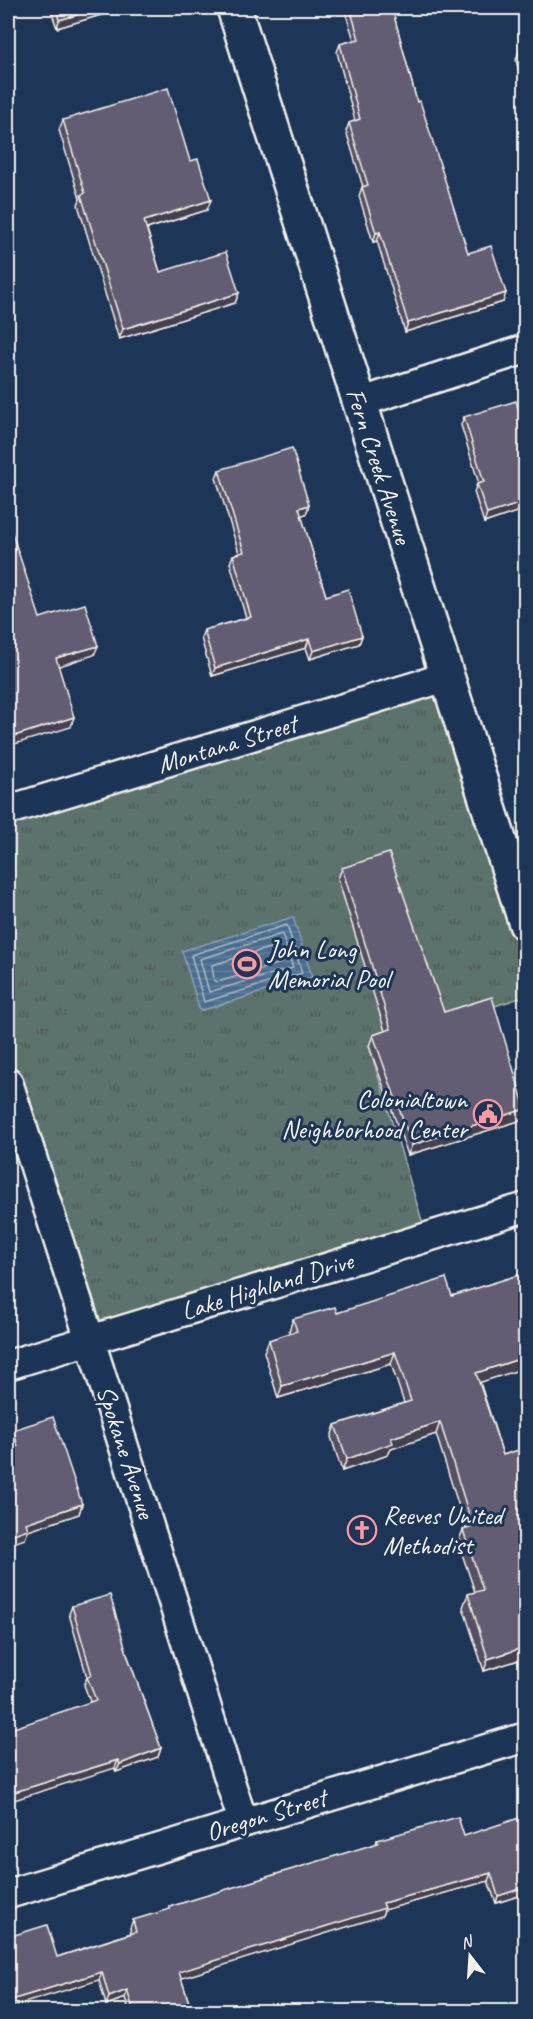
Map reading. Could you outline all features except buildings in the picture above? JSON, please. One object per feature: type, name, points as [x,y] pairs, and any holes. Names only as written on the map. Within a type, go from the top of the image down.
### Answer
[{"type":"street","name":"Fern Creek Avenue","points":[[234,8],[446,677],[518,877],[525,924]]},
{"type":"street","points":[[358,402],[525,349]]},
{"type":"street","name":"Montana Street","points":[[8,810],[446,677]]},
{"type":"street","name":"Spokane Avenue","points":[[8,1082],[243,1822]]},
{"type":"street","name":"Lake Highland Drive","points":[[8,1365],[525,1207]]},
{"type":"street","name":"Oregon Street","points":[[8,1894],[525,1737]]},
{"type":"green space","points":[[446,677],[525,924],[526,996],[369,1046],[427,1237],[90,1340],[8,1082],[8,810]]},
{"type":"water","name":"John Long Memorial Pool","points":[[293,917],[312,977],[200,1011],[182,951]]},
{"type":"place","name":"John Long Memorial Pool","points":[[247,964]]},
{"type":"place","name":"Colonialtown Neighborhood Center","points":[[488,1114]]},
{"type":"place","name":"Reeves United Methodist","points":[[362,1530]]}]
